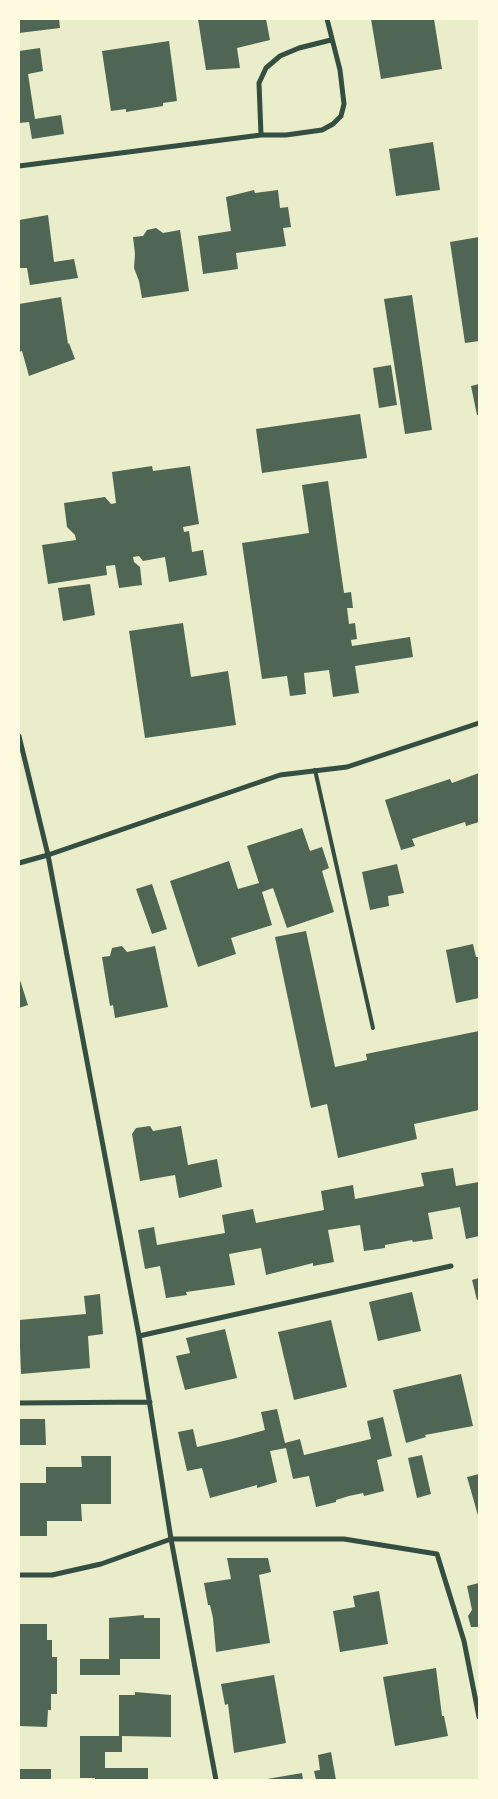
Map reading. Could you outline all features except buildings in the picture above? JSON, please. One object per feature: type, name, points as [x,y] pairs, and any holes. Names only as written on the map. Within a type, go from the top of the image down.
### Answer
[{"type":"street","points":[[19,166],[261,135],[286,136],[322,130],[334,124],[341,116],[344,104],[340,70],[327,19]]},
{"type":"street","points":[[261,135],[260,83],[266,68],[280,56],[299,48],[331,40]]},
{"type":"street","points":[[19,862],[48,855],[280,775],[347,767],[479,723]]},
{"type":"street","points":[[19,736],[48,855],[139,1336],[172,1539],[216,1780]]},
{"type":"street","points":[[139,1336],[450,1266]]},
{"type":"street","points":[[19,1403],[150,1402]]},
{"type":"street","points":[[19,1575],[52,1575],[101,1564],[172,1539],[344,1538],[437,1554],[464,1641],[479,1717]]},
{"type":"lane","points":[[315,770],[373,1028]]}]
